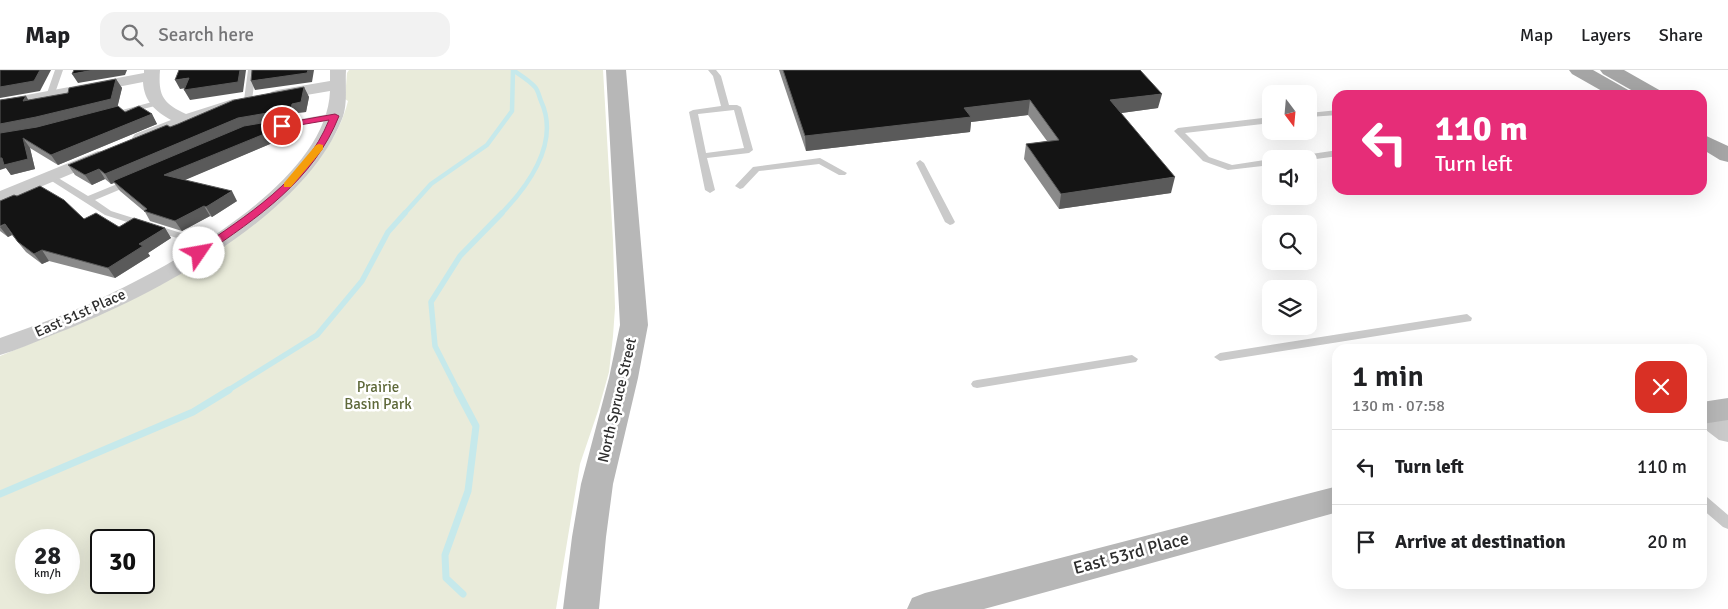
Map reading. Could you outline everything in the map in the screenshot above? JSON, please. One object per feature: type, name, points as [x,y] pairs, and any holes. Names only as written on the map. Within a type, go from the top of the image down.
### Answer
[{"type":"main road","points":[[1579,70],[1614,90]]},
{"type":"main road","points":[[1610,70],[1645,90]]},
{"type":"main road","points":[[1707,125],[1728,136]]},
{"type":"main road","points":[[1707,143],[1728,155]]},
{"type":"street","name":"North Spruce Street","points":[[581,609],[592,510],[610,431],[630,358],[634,325],[616,70]]},
{"type":"street","points":[[0,104],[50,96],[152,73],[151,91],[156,103],[185,120]]},
{"type":"street","points":[[0,198],[214,109],[338,77],[335,116]]},
{"type":"street","name":"East 51st Place","points":[[0,347],[93,310],[160,276],[212,246],[255,215],[286,187],[315,155],[335,116]]},
{"type":"street","points":[[1707,412],[1728,410]]},
{"type":"street","points":[[1707,417],[1728,433]]},
{"type":"street","name":"East 53rd Place","points":[[925,609],[1332,502]]},
{"type":"lane","points":[[50,96],[59,70]]},
{"type":"lane","points":[[248,100],[252,70]]},
{"type":"lane","points":[[712,70],[717,76],[726,108]]},
{"type":"lane","points":[[99,117],[156,103]]},
{"type":"lane","points":[[702,156],[749,150],[737,107],[693,112],[702,156],[710,190]]},
{"type":"lane","points":[[1318,114],[1332,113]]},
{"type":"lane","points":[[266,128],[335,116]]},
{"type":"lane","points":[[1262,121],[1178,131],[1206,159],[1231,168],[1262,163]]},
{"type":"lane","points":[[1317,156],[1332,154]]},
{"type":"lane","points":[[740,186],[756,169],[820,161],[842,173]]},
{"type":"lane","points":[[920,163],[950,222]]},
{"type":"lane","points":[[50,176],[108,213],[212,246]]},
{"type":"lane","points":[[88,200],[141,178]]},
{"type":"lane","points":[[1220,357],[1467,318]]},
{"type":"lane","points":[[977,384],[1132,358]]},
{"type":"lane","points":[[1707,505],[1728,523]]},
{"type":"green space","name":"Prairie Basin Park","points":[[349,70],[603,70],[613,241],[615,308],[613,336],[609,372],[580,464],[556,609],[0,609],[0,356],[71,327],[292,189],[319,159],[333,138],[348,101],[345,99],[347,73]]},
{"type":"building","points":[[0,70],[40,70],[34,81],[0,87]]},
{"type":"building","points":[[74,70],[94,70],[72,74]]},
{"type":"building","points":[[179,70],[240,70],[238,82],[184,90],[189,78],[175,80]]},
{"type":"building","points":[[252,70],[308,70],[307,73],[251,81]]},
{"type":"building","points":[[783,70],[1140,70],[1162,94],[1110,100],[1175,177],[1061,194],[1026,144],[1059,140],[1030,100],[964,108],[971,117],[805,136]]},
{"type":"building","points":[[116,79],[111,99],[0,124],[0,100],[26,96],[23,101],[68,93],[69,88]]},
{"type":"building","points":[[304,87],[301,102],[292,104],[291,109],[238,118],[105,174],[99,169],[85,175],[68,165],[167,125],[170,127],[178,124],[234,100]]},
{"type":"building","points":[[118,106],[125,112],[139,106],[152,114],[51,155],[23,138],[28,159],[4,165],[2,158],[0,158],[0,133],[37,127]]},
{"type":"building","points":[[285,119],[284,126],[164,175],[232,191],[206,207],[204,206],[175,221],[144,211],[147,209],[113,181],[244,126]]},
{"type":"building","points":[[40,186],[64,200],[84,219],[96,213],[119,227],[134,218],[165,228],[139,244],[143,246],[108,268],[42,250],[34,254],[18,242],[5,224],[0,226],[0,201]]},
{"type":"waterway","points":[[404,214],[431,184],[487,145],[512,111],[513,70],[530,82],[537,90],[546,116],[547,132],[539,162],[522,190],[501,214]]},
{"type":"waterway","points":[[227,391],[317,335],[362,281],[388,232],[405,213]]},
{"type":"waterway","points":[[458,391],[435,346],[431,302],[460,256],[502,213]]},
{"type":"waterway","points":[[0,494],[193,412],[229,390]]},
{"type":"waterway","points":[[457,390],[476,426],[468,491],[445,555],[446,578],[463,594]]},
{"type":"slow traffic","points":[[288,185],[315,155],[319,147]]},
{"type":"route","points":[[199,253],[212,246],[255,215],[286,187],[315,155],[335,116],[282,126]]}]
